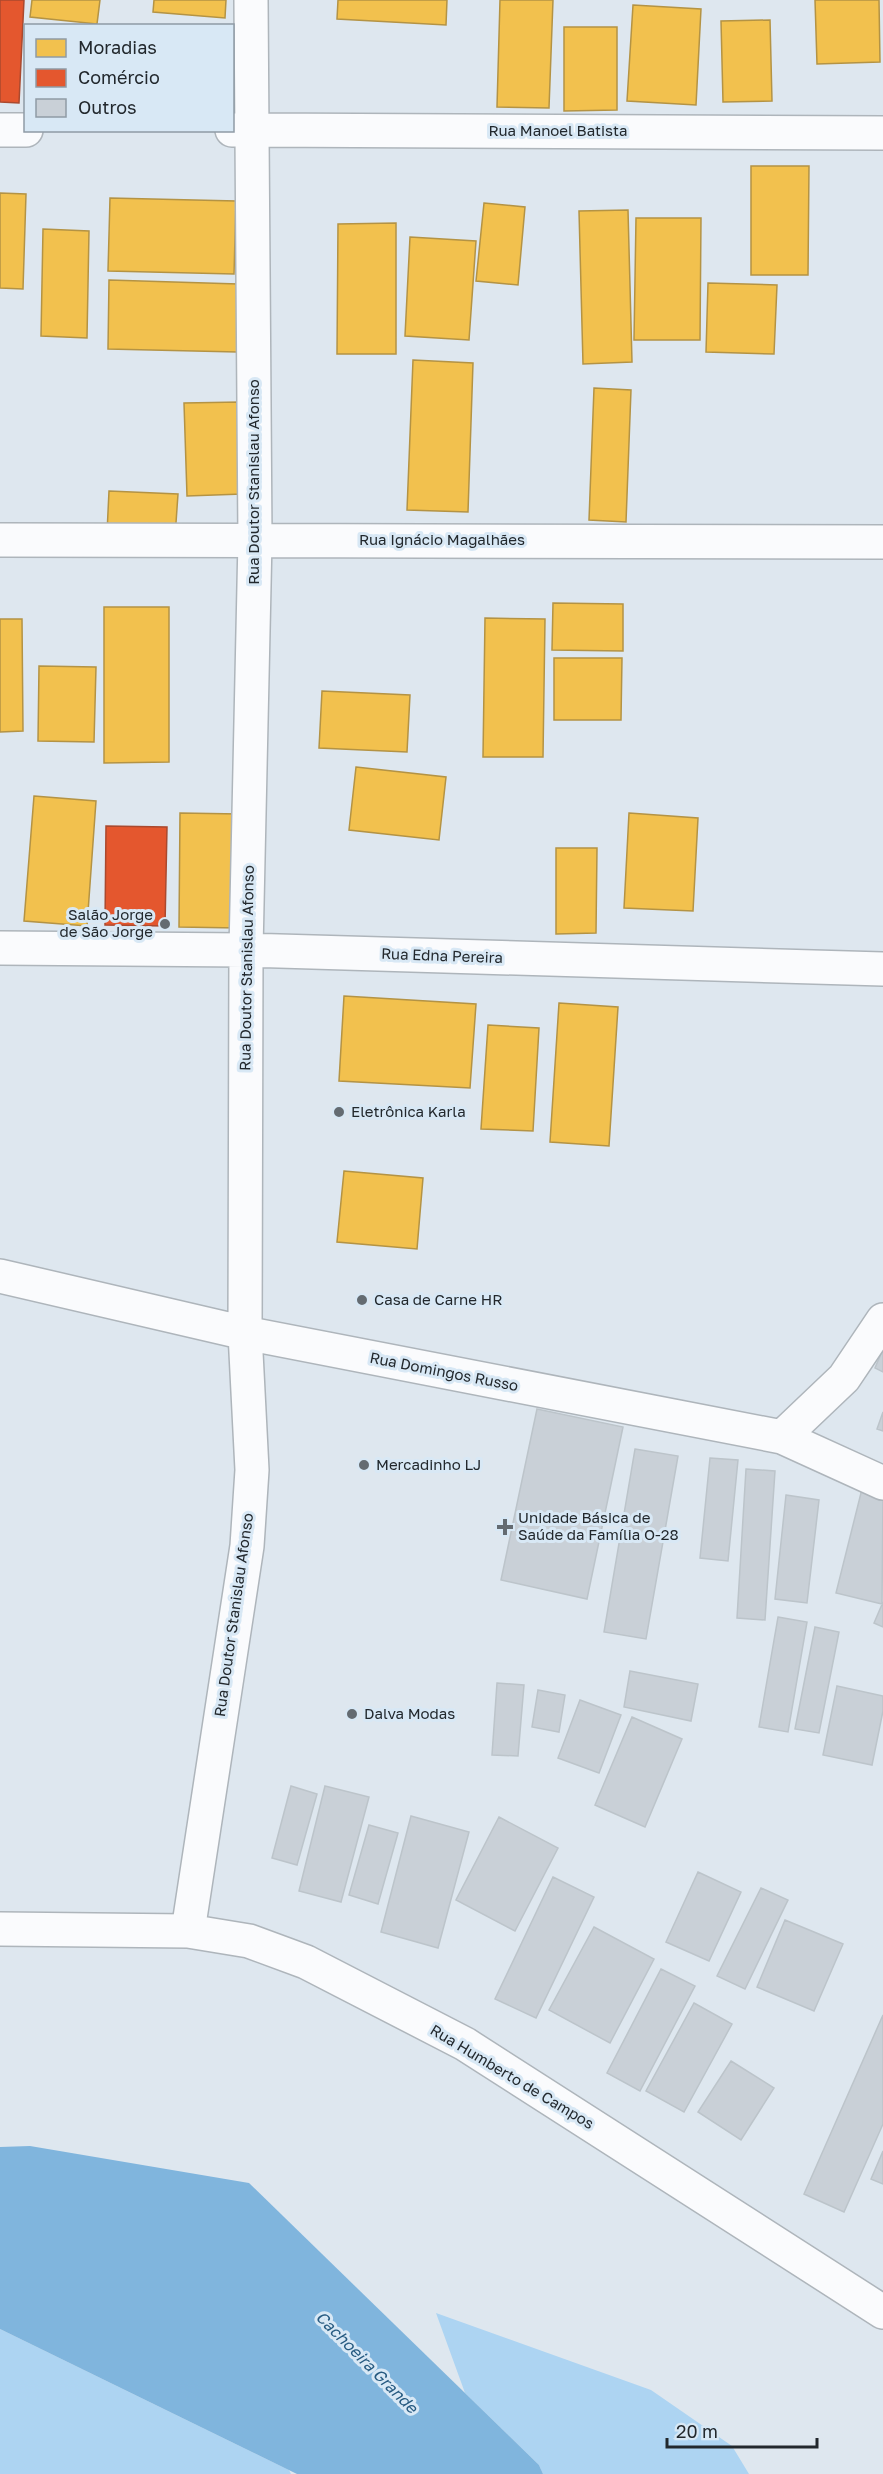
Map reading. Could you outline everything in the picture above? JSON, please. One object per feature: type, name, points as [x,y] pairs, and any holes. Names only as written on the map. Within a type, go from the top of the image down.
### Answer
[{"type":"street","name":"Rua Doutor Stanislau Afonso","points":[[188,1931],[247,1546],[252,1470],[245,1333],[246,950],[255,540],[242,130],[251,0]]},
{"type":"street","points":[[0,130],[24,130]]},
{"type":"street","name":"Rua Manoel Batista","points":[[242,130],[883,133]]},
{"type":"street","name":"Rua Ignácio Magalhães","points":[[0,540],[883,542]]},
{"type":"street","name":"Rua Edna Pereira","points":[[0,948],[246,950],[883,969]]},
{"type":"street","name":"Rua Domingos Russo","points":[[0,1276],[245,1333],[782,1437],[883,1483]]},
{"type":"street","points":[[782,1437],[844,1378],[883,1320]]},
{"type":"street","name":"Rua Humberto de Campos","points":[[0,1929],[188,1931],[249,1941],[306,1962],[465,2044],[883,2312]]},
{"type":"shaded area","points":[[436,2313],[651,2390],[732,2446],[749,2474],[543,2474],[539,2465],[465,2393]]},
{"type":"shaded area","points":[[0,2329],[289,2470],[291,2474],[0,2474]]},
{"type":"water","name":"Cachoeira Grande","points":[[30,2146],[249,2183],[539,2465],[543,2474],[297,2474],[0,2329],[0,2147]]},
{"type":"building: Moradias","points":[[32,0],[100,0],[97,24],[30,17]]},
{"type":"building: Moradias","points":[[154,0],[226,0],[225,18],[153,12]]},
{"type":"building: Moradias","points":[[338,0],[447,0],[446,25],[337,19]]},
{"type":"building: Moradias","points":[[500,0],[553,0],[549,108],[497,107]]},
{"type":"building: Moradias","points":[[815,0],[879,0],[880,62],[817,64]]},
{"type":"building: Moradias","points":[[633,5],[701,9],[696,105],[627,101]]},
{"type":"building: Moradias","points":[[770,20],[772,101],[723,102],[721,21]]},
{"type":"building: Moradias","points":[[564,27],[617,27],[617,110],[564,111]]},
{"type":"building: Moradias","points":[[751,166],[809,166],[808,275],[751,275]]},
{"type":"building: Moradias","points":[[0,193],[26,194],[23,289],[0,288]]},
{"type":"building: Moradias","points":[[110,198],[236,201],[234,274],[108,271]]},
{"type":"building: Moradias","points":[[484,203],[525,207],[518,285],[476,281]]},
{"type":"building: Moradias","points":[[628,210],[632,362],[583,364],[579,211]]},
{"type":"building: Moradias","points":[[636,218],[701,218],[700,340],[634,340]]},
{"type":"building: Moradias","points":[[396,223],[396,354],[337,354],[338,224]]},
{"type":"building: Moradias","points":[[43,229],[89,231],[87,338],[41,336]]},
{"type":"building: Moradias","points":[[410,237],[476,241],[469,340],[405,336]]},
{"type":"building: Moradias","points":[[109,280],[238,284],[237,352],[108,349]]},
{"type":"building: Moradias","points":[[708,283],[777,285],[774,354],[706,352]]},
{"type":"building: Moradias","points":[[413,360],[473,363],[468,512],[407,510]]},
{"type":"building: Moradias","points":[[594,388],[631,390],[626,522],[589,520]]},
{"type":"building: Moradias","points":[[240,402],[242,494],[187,496],[184,403]]},
{"type":"building: Moradias","points":[[109,491],[178,494],[175,537],[107,533]]},
{"type":"building: Moradias","points":[[553,603],[623,604],[623,651],[552,650]]},
{"type":"building: Moradias","points":[[104,607],[169,607],[169,762],[104,763]]},
{"type":"building: Moradias","points":[[485,618],[545,619],[543,757],[483,757]]},
{"type":"building: Moradias","points":[[0,619],[22,619],[23,731],[0,732]]},
{"type":"building: Moradias","points":[[554,658],[622,658],[621,720],[554,720]]},
{"type":"building: Moradias","points":[[39,666],[96,667],[94,742],[38,741]]},
{"type":"building: Moradias","points":[[322,691],[410,695],[407,752],[319,748]]},
{"type":"building: Moradias","points":[[356,767],[446,777],[439,840],[349,830]]},
{"type":"building: Moradias","points":[[34,796],[96,801],[87,926],[24,921]]},
{"type":"building: Moradias","points":[[180,813],[239,814],[238,928],[179,927]]},
{"type":"building: Moradias","points":[[629,813],[698,818],[693,911],[624,908]]},
{"type":"building: Moradias","points":[[556,848],[597,848],[596,933],[556,934]]},
{"type":"building: Moradias","points":[[344,996],[476,1004],[470,1088],[339,1081]]},
{"type":"building: Moradias","points":[[559,1003],[618,1007],[609,1146],[550,1142]]},
{"type":"building: Moradias","points":[[488,1025],[539,1028],[533,1131],[481,1129]]},
{"type":"building: Moradias","points":[[344,1171],[423,1178],[417,1249],[337,1242]]},
{"type":"building: Comércio","points":[[0,0],[24,0],[19,103],[0,102]]},
{"type":"building: Comércio","points":[[106,826],[167,827],[165,926],[105,925]]},
{"type":"building: Outros","points":[[883,1349],[883,1372],[875,1368]]},
{"type":"building: Outros","points":[[537,1409],[623,1427],[587,1599],[501,1580]]},
{"type":"building: Outros","points":[[883,1412],[883,1431],[877,1429]]},
{"type":"building: Outros","points":[[635,1449],[678,1456],[646,1639],[604,1632]]},
{"type":"building: Outros","points":[[710,1458],[738,1460],[728,1561],[700,1558]]},
{"type":"building: Outros","points":[[746,1469],[775,1471],[765,1620],[737,1618]]},
{"type":"building: Outros","points":[[862,1489],[883,1495],[882,1604],[836,1593]]},
{"type":"building: Outros","points":[[786,1495],[819,1500],[807,1603],[775,1599]]},
{"type":"building: Outros","points":[[883,1602],[883,1627],[874,1623]]},
{"type":"building: Outros","points":[[778,1617],[807,1622],[788,1732],[759,1727]]},
{"type":"building: Outros","points":[[815,1627],[839,1632],[819,1733],[795,1729]]},
{"type":"building: Outros","points":[[630,1671],[698,1684],[691,1721],[624,1707]]},
{"type":"building: Outros","points":[[497,1683],[524,1685],[518,1756],[492,1755]]},
{"type":"building: Outros","points":[[837,1686],[883,1696],[883,1711],[872,1765],[823,1755]]},
{"type":"building: Outros","points":[[538,1690],[565,1695],[559,1732],[532,1727]]},
{"type":"building: Outros","points":[[580,1700],[621,1715],[599,1773],[558,1758]]},
{"type":"building: Outros","points":[[632,1717],[682,1739],[645,1827],[595,1805]]},
{"type":"building: Outros","points":[[291,1786],[317,1794],[297,1865],[272,1858]]},
{"type":"building: Outros","points":[[325,1786],[369,1797],[341,1902],[299,1891]]},
{"type":"building: Outros","points":[[411,1816],[469,1832],[438,1948],[381,1932]]},
{"type":"building: Outros","points":[[499,1817],[558,1848],[515,1931],[456,1900]]},
{"type":"building: Outros","points":[[369,1825],[398,1833],[378,1904],[349,1895]]},
{"type":"building: Outros","points":[[698,1872],[741,1892],[709,1961],[666,1942]]},
{"type":"building: Outros","points":[[553,1877],[594,1897],[536,2018],[495,1999]]},
{"type":"building: Outros","points":[[761,1888],[788,1900],[745,1989],[717,1976]]},
{"type":"building: Outros","points":[[785,1920],[843,1944],[814,2011],[757,1987]]},
{"type":"building: Outros","points":[[594,1927],[654,1959],[610,2043],[549,2010]]},
{"type":"building: Outros","points":[[661,1969],[695,1986],[640,2091],[607,2073]]},
{"type":"building: Outros","points":[[694,2003],[732,2024],[684,2112],[646,2091]]},
{"type":"building: Outros","points":[[883,2015],[883,2124],[844,2212],[804,2194]]},
{"type":"building: Outros","points":[[731,2061],[774,2088],[741,2140],[698,2112]]},
{"type":"building: Outros","points":[[883,2151],[883,2184],[871,2179]]},
{"type":"place","name":"Salão Jorge de São Jorge","points":[[165,924]]},
{"type":"place","name":"Eletrônica Karla","points":[[339,1112]]},
{"type":"place","name":"Casa de Carne HR","points":[[362,1300]]},
{"type":"place","name":"Mercadinho LJ","points":[[364,1465]]},
{"type":"place","name":"Unidade Básica de Saúde da Família O-28","points":[[505,1527]]},
{"type":"place","name":"Dalva Modas","points":[[352,1714]]}]
